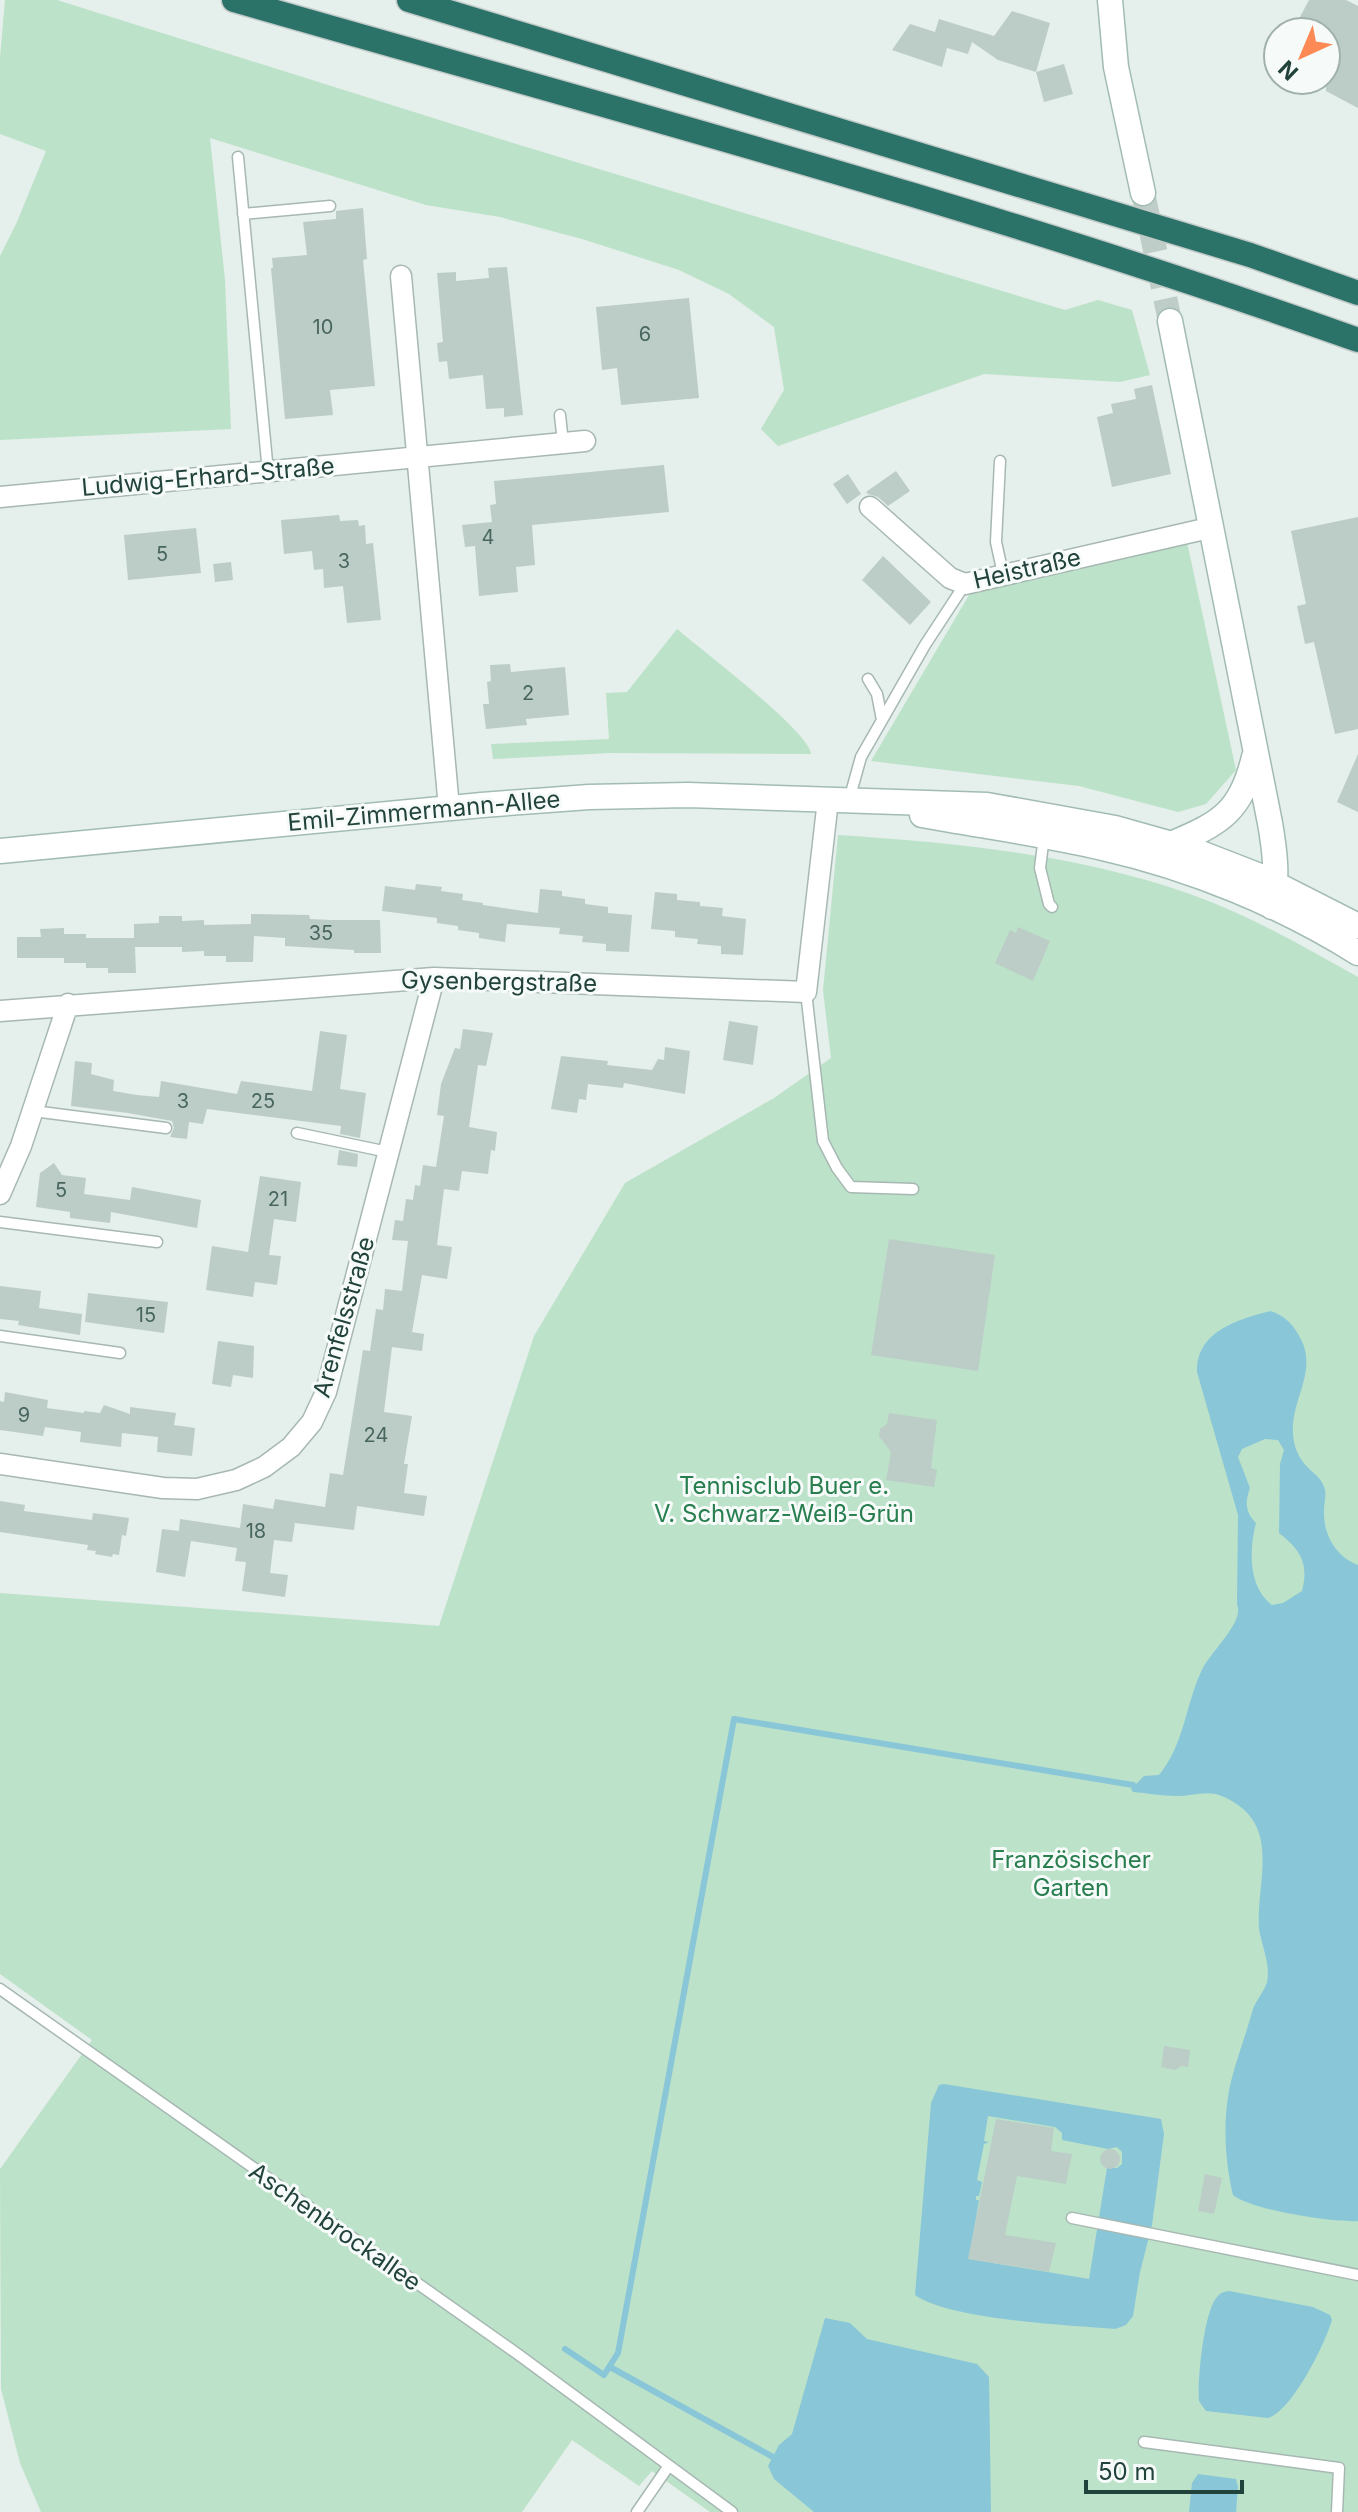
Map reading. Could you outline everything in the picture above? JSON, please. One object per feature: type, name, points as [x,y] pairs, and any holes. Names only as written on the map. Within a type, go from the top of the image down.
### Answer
[{"type":"highway","points":[[234,0],[888,189],[1245,299],[1358,340]]},
{"type":"highway","points":[[409,0],[1235,251],[1358,293]]},
{"type":"main road","points":[[1110,0],[1116,67],[1143,193]]},
{"type":"main road","points":[[1170,321],[1276,859],[1275,896]]},
{"type":"main road","points":[[1171,844],[1216,822],[1234,807],[1248,784],[1255,755]]},
{"type":"main road","name":"Emil-Zimmermann-Allee","points":[[0,851],[589,797],[674,795],[839,801],[1046,825],[1115,828],[1171,844],[1226,862],[1358,953]]},
{"type":"main road","name":"Emil-Zimmermann-Allee","points":[[1046,825],[1107,848],[1275,896],[1358,926]]},
{"type":"street","points":[[401,276],[449,808]]},
{"type":"street","name":"Ludwig-Erhard-Straße","points":[[0,497],[585,441]]},
{"type":"street","name":"Heistraße","points":[[870,507],[950,578],[965,584],[1209,528]]},
{"type":"street","points":[[806,992],[839,801]]},
{"type":"street","name":"Gysenbergstraße","points":[[0,1011],[434,978],[806,992]]},
{"type":"street","name":"Arenfelsstraße","points":[[0,1464],[163,1488],[197,1489],[250,1474],[291,1447],[312,1422],[326,1392],[434,978]]},
{"type":"street","points":[[0,1194],[7,1161],[33,1111],[68,1004]]},
{"type":"lane","points":[[238,157],[268,472]]},
{"type":"lane","points":[[243,214],[330,206]]},
{"type":"lane","points":[[560,415],[563,443]]},
{"type":"lane","points":[[1000,461],[996,542],[1003,574]]},
{"type":"lane","points":[[839,801],[925,645],[965,584]]},
{"type":"lane","points":[[868,679],[877,694],[882,720]]},
{"type":"lane","points":[[1046,825],[1040,868],[1052,907]]},
{"type":"lane","points":[[806,992],[823,1141],[837,1168],[851,1187],[913,1189]]},
{"type":"lane","points":[[33,1111],[166,1128]]},
{"type":"lane","points":[[297,1133],[388,1152]]},
{"type":"lane","points":[[0,1222],[157,1242]]},
{"type":"lane","points":[[0,1336],[120,1353]]},
{"type":"lane","name":"Aschenbrockallee","points":[[0,1989],[519,2355],[732,2512]]},
{"type":"lane","points":[[1072,2218],[1358,2275]]},
{"type":"lane","points":[[1144,2442],[1339,2468],[1337,2512]]},
{"type":"lane","points":[[637,2512],[668,2467]]},
{"type":"green space","points":[[5,0],[57,0],[500,139],[1065,310],[1098,300],[1132,310],[1150,375],[1120,382],[984,374],[778,446],[761,429],[784,390],[774,327],[729,294],[679,270],[582,239],[500,217],[426,205],[210,138],[225,280],[231,429],[0,440],[0,256],[46,151],[0,134],[0,58]]},
{"type":"green space","points":[[1187,542],[1236,770],[1206,804],[1178,812],[1079,786],[871,761],[972,590]]},
{"type":"green space","points":[[677,629],[774,710],[806,743],[811,754],[611,753],[493,759],[491,744],[609,739],[606,693],[627,692]]},
{"type":"green space","points":[[838,835],[1016,852],[1147,880],[1233,911],[1358,977],[1358,2512],[710,2512],[652,2471],[639,2486],[572,2440],[522,2512],[41,2512],[20,2463],[1,2389],[0,2169],[92,2040],[0,1974],[0,1593],[439,1626],[534,1336],[625,1183],[774,1098],[831,1058],[823,990]]},
{"type":"water","points":[[1271,1311],[1283,1317],[1295,1330],[1304,1348],[1305,1374],[1295,1414],[1294,1442],[1305,1465],[1324,1487],[1324,1520],[1332,1544],[1343,1556],[1358,1565],[1358,2221],[1293,2214],[1257,2206],[1233,2195],[1226,2134],[1229,2089],[1253,2009],[1266,1986],[1268,1975],[1259,1928],[1260,1837],[1254,1822],[1242,1808],[1224,1797],[1206,1793],[1171,1796],[1133,1792],[1131,1789],[1144,1776],[1159,1775],[1167,1763],[1179,1738],[1201,1672],[1236,1620],[1238,1515],[1197,1372],[1204,1346],[1212,1337],[1233,1323]],"holes":[[[1265,1439],[1278,1440],[1284,1450],[1280,1464],[1279,1533],[1298,1552],[1304,1565],[1304,1581],[1302,1591],[1283,1603],[1272,1605],[1258,1588],[1252,1567],[1256,1523],[1248,1511],[1250,1488],[1238,1457],[1242,1449]]]},
{"type":"water","points":[[939,2085],[1161,2119],[1164,2134],[1152,2225],[1133,2316],[1126,2325],[1115,2329],[981,2316],[932,2303],[915,2295],[931,2103]],"holes":[[[988,2116],[1055,2127],[1062,2133],[1062,2140],[1108,2149],[1117,2147],[1122,2152],[1122,2164],[1117,2168],[1107,2168],[1089,2279],[969,2259],[979,2200],[976,2196],[979,2196],[982,2182],[977,2180],[984,2144],[989,2142],[984,2141]]]},
{"type":"water","points":[[1229,2291],[1313,2307],[1330,2315],[1332,2320],[1315,2360],[1297,2390],[1277,2413],[1268,2418],[1206,2411],[1199,2401],[1205,2329],[1213,2303],[1221,2293]]},
{"type":"water","points":[[825,2318],[850,2323],[867,2339],[977,2364],[989,2377],[991,2512],[814,2512],[774,2479],[768,2466],[779,2445],[792,2434]]},
{"type":"water","points":[[1198,2474],[1236,2479],[1236,2512],[1189,2512],[1192,2483]]},
{"type":"building","points":[[1309,0],[1346,0],[1358,6],[1358,108],[1335,96],[1342,96],[1342,16],[1300,16]]},
{"type":"building","points":[[1012,11],[1050,23],[1036,72],[998,60],[972,42],[968,54],[947,48],[942,67],[892,50],[910,24],[935,32],[939,19],[994,36]]},
{"type":"building","points":[[1064,64],[1073,94],[1044,102],[1036,72]]},
{"type":"building","points":[[363,208],[367,259],[363,260],[375,386],[330,390],[333,415],[285,419],[272,258],[307,255],[303,222],[336,219],[336,211]]},
{"type":"building","points":[[507,267],[523,415],[504,417],[504,408],[486,409],[483,375],[449,379],[447,361],[439,362],[437,343],[443,342],[437,273],[456,272],[456,281],[489,278],[488,268]]},
{"type":"building","points":[[689,298],[699,398],[621,405],[617,368],[602,370],[596,307]]},
{"type":"building","points":[[1152,385],[1171,474],[1112,487],[1097,417],[1113,413],[1111,404],[1136,399],[1134,389]]},
{"type":"building","points":[[664,465],[669,512],[532,525],[535,565],[516,567],[518,592],[479,596],[475,546],[465,547],[462,525],[492,522],[490,505],[496,504],[494,481]]},
{"type":"building","points":[[896,471],[910,491],[888,506],[866,492]]},
{"type":"building","points":[[848,474],[861,494],[847,504],[833,484]]},
{"type":"building","points":[[339,515],[340,521],[358,520],[359,526],[365,525],[366,544],[373,543],[381,620],[347,623],[343,586],[324,588],[323,569],[314,570],[312,551],[284,554],[281,520]]},
{"type":"building","points":[[1358,517],[1358,729],[1335,734],[1314,642],[1305,644],[1297,606],[1306,604],[1291,531]]},
{"type":"building","points":[[196,528],[201,573],[128,580],[124,535]]},
{"type":"building","points":[[883,556],[931,602],[910,625],[862,580]]},
{"type":"building","points":[[231,562],[233,580],[215,582],[213,564]]},
{"type":"building","points":[[510,664],[511,672],[565,667],[569,715],[526,719],[527,725],[486,729],[483,704],[489,704],[487,682],[491,681],[490,665]]},
{"type":"building","points":[[1358,754],[1358,812],[1337,802]]},
{"type":"building","points":[[416,884],[442,887],[441,891],[463,894],[462,900],[483,905],[538,913],[540,889],[562,891],[562,896],[585,899],[585,904],[608,907],[608,913],[632,915],[629,952],[606,951],[606,944],[582,942],[583,936],[559,934],[560,928],[507,924],[505,942],[479,938],[479,933],[437,923],[437,918],[382,911],[385,886],[415,890]]},
{"type":"building","points":[[655,892],[677,894],[677,900],[723,908],[722,916],[746,919],[743,955],[721,954],[721,946],[697,944],[698,939],[675,937],[675,931],[651,929]]},
{"type":"building","points":[[251,914],[380,920],[381,953],[285,946],[285,938],[254,936],[253,962],[226,962],[226,956],[204,956],[204,951],[182,952],[182,947],[135,947],[136,973],[108,973],[108,968],[86,968],[86,963],[64,963],[64,958],[17,958],[17,937],[41,937],[40,929],[64,928],[64,934],[86,934],[86,938],[134,938],[134,924],[159,923],[159,916],[182,916],[182,921],[204,920],[204,925],[251,924]]},
{"type":"building","points":[[1018,927],[1050,941],[1033,981],[995,963],[1010,930],[1016,933]]},
{"type":"building","points":[[729,1021],[758,1026],[753,1065],[723,1060]]},
{"type":"building","points":[[463,1029],[493,1033],[486,1066],[478,1065],[469,1127],[497,1132],[495,1151],[491,1150],[488,1174],[462,1171],[459,1191],[444,1189],[437,1245],[452,1247],[447,1279],[422,1275],[412,1332],[424,1334],[422,1351],[392,1347],[384,1412],[412,1416],[404,1464],[408,1464],[404,1493],[427,1496],[424,1516],[357,1506],[354,1530],[295,1523],[292,1542],[274,1540],[270,1573],[288,1575],[285,1597],[242,1591],[246,1562],[235,1561],[237,1548],[191,1541],[185,1577],[156,1572],[162,1529],[179,1531],[180,1519],[240,1528],[243,1504],[273,1509],[275,1499],[325,1507],[330,1473],[343,1475],[363,1350],[370,1351],[376,1309],[383,1310],[385,1289],[402,1291],[408,1241],[392,1240],[395,1220],[403,1221],[406,1199],[413,1200],[415,1185],[420,1186],[423,1165],[436,1167],[444,1116],[437,1115],[441,1084],[455,1048],[460,1049]]},
{"type":"building","points":[[320,1031],[347,1035],[340,1089],[366,1093],[360,1138],[340,1134],[341,1126],[207,1109],[203,1124],[189,1122],[187,1139],[170,1137],[174,1128],[172,1121],[71,1106],[75,1061],[92,1063],[91,1074],[114,1080],[113,1091],[137,1095],[159,1097],[161,1081],[237,1094],[241,1081],[312,1091]]},
{"type":"building","points":[[665,1047],[690,1051],[685,1094],[624,1083],[623,1088],[588,1084],[586,1100],[579,1099],[577,1113],[551,1109],[561,1056],[652,1070],[658,1059],[664,1060]]},
{"type":"building","points":[[339,1150],[358,1154],[357,1167],[337,1165]]},
{"type":"building","points":[[54,1163],[62,1175],[86,1178],[84,1194],[130,1200],[132,1187],[201,1200],[197,1228],[111,1212],[110,1223],[70,1218],[70,1212],[36,1207],[40,1173]]},
{"type":"building","points":[[260,1176],[301,1182],[296,1222],[274,1219],[269,1255],[281,1256],[277,1285],[255,1282],[253,1297],[206,1290],[212,1246],[248,1252]]},
{"type":"building","points":[[889,1239],[995,1255],[978,1371],[871,1355]]},
{"type":"building","points":[[0,1286],[41,1291],[39,1308],[82,1314],[80,1335],[0,1319]]},
{"type":"building","points":[[88,1293],[168,1302],[164,1333],[85,1322]]},
{"type":"building","points":[[218,1341],[254,1346],[253,1378],[233,1375],[231,1387],[212,1384]]},
{"type":"building","points":[[5,1392],[48,1400],[47,1408],[84,1413],[100,1413],[104,1405],[130,1414],[130,1407],[176,1413],[174,1425],[195,1428],[192,1456],[157,1452],[158,1437],[122,1433],[121,1447],[80,1442],[81,1432],[45,1427],[43,1436],[0,1430],[0,1401],[4,1402]]},
{"type":"building","points":[[889,1413],[937,1420],[931,1468],[937,1470],[934,1487],[886,1480],[891,1452],[879,1436],[880,1429],[887,1424]]},
{"type":"building","points":[[0,1501],[25,1505],[24,1511],[69,1517],[92,1520],[93,1513],[129,1518],[126,1536],[122,1535],[119,1555],[113,1554],[112,1557],[87,1550],[88,1545],[0,1532]]},
{"type":"building","points":[[1164,2046],[1190,2050],[1188,2067],[1175,2070],[1161,2067]]},
{"type":"building","points":[[996,2119],[1054,2128],[1051,2151],[1072,2154],[1066,2184],[1017,2176],[1005,2235],[1056,2243],[1049,2272],[968,2259]]},
{"type":"building","points":[[1106,2149],[1114,2149],[1120,2159],[1114,2169],[1106,2169],[1100,2163],[1100,2155]]},
{"type":"building","points":[[1205,2174],[1222,2178],[1214,2214],[1198,2211]]},
{"type":"waterway","points":[[565,2349],[604,2375],[618,2353],[734,1719],[1133,1785]]},
{"type":"waterway","points":[[610,2367],[773,2457]]},
{"type":"tunnel","points":[[1143,193],[1170,321]]},
{"type":"park label","name":"Tennisclub Buer e. V. Schwarz-Weiß-Grün","points":[[784,1500]]},
{"type":"park label","name":"Französischer Garten","points":[[1071,1874]]}]
